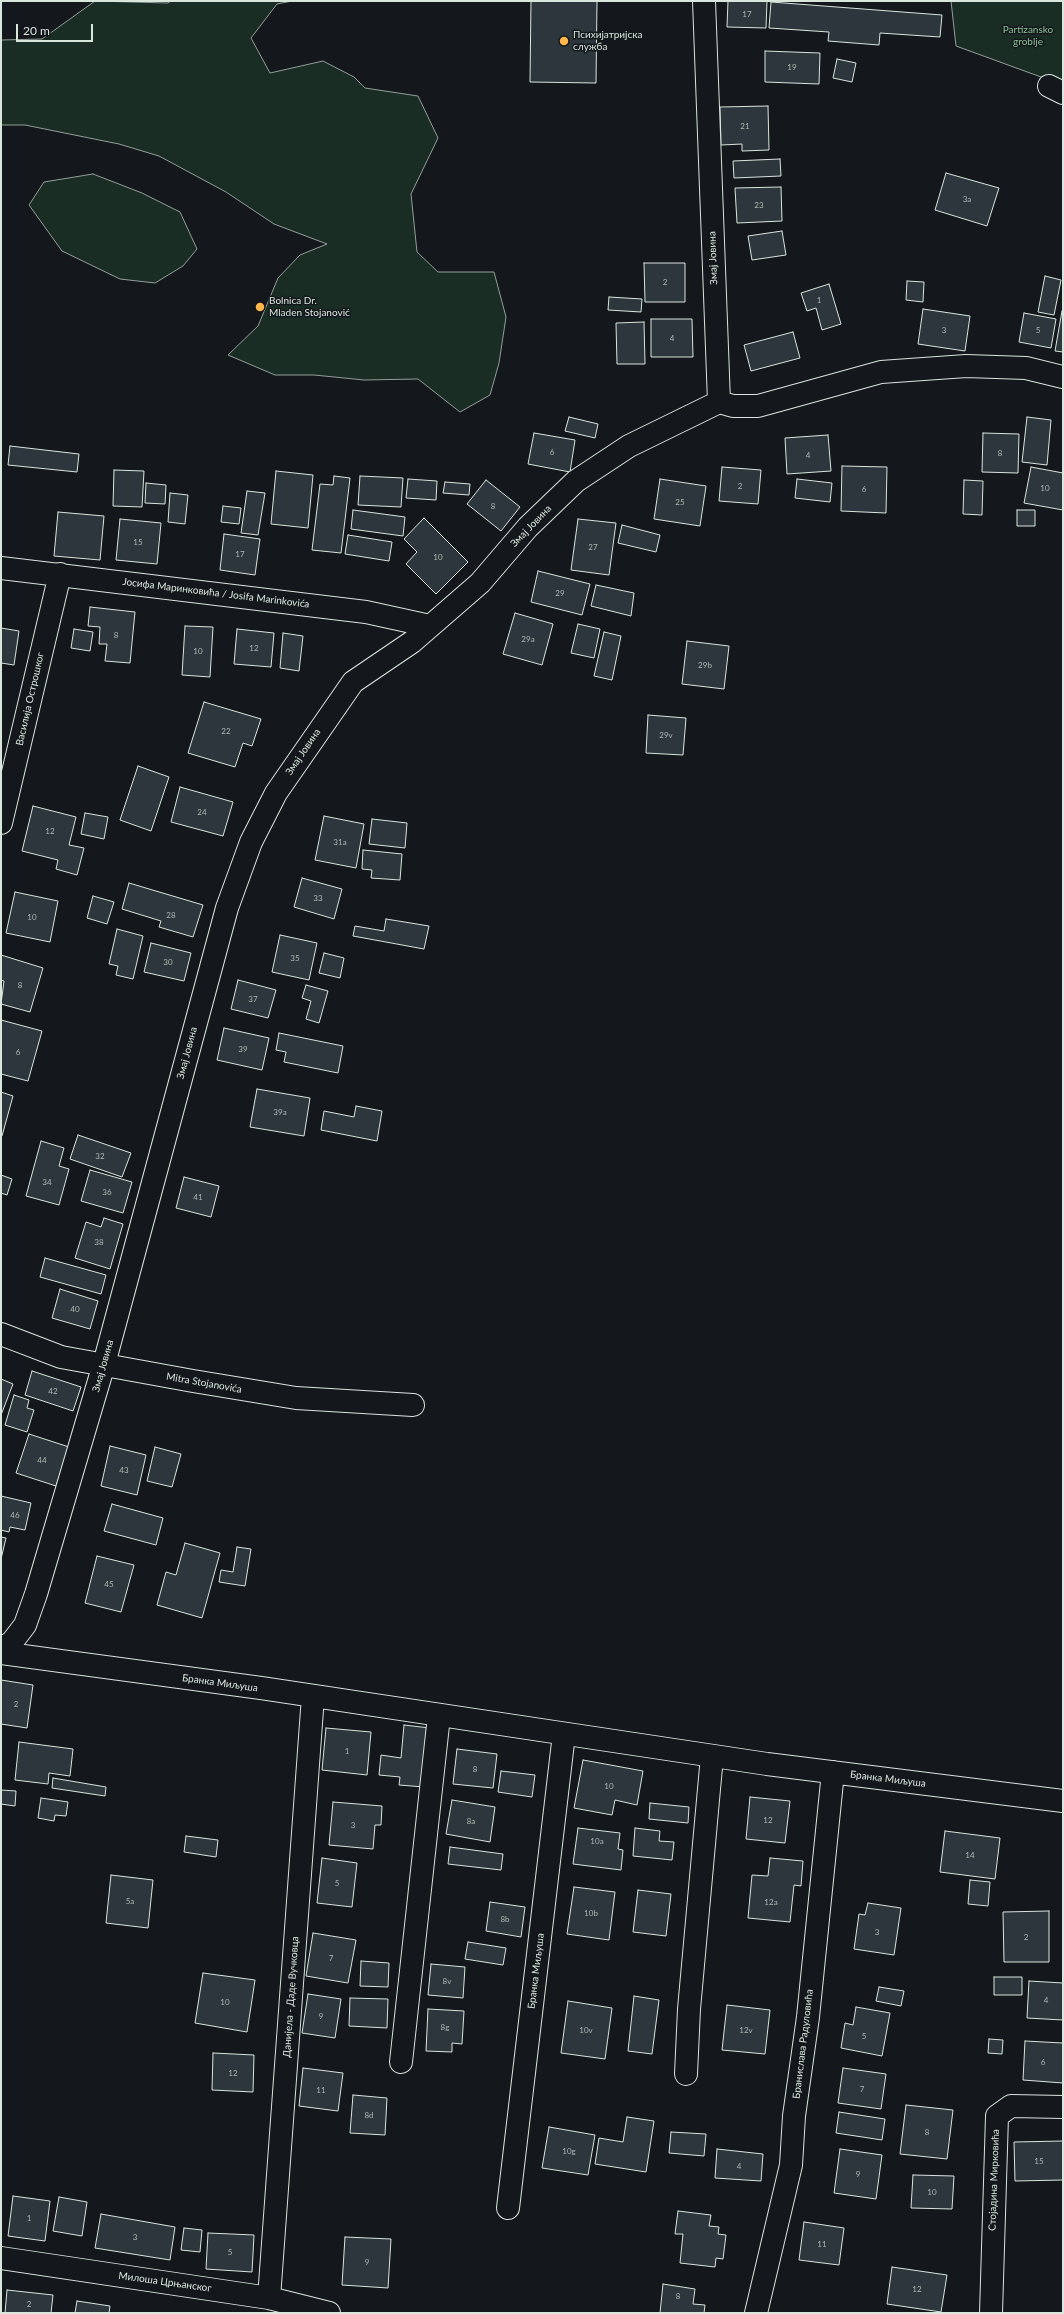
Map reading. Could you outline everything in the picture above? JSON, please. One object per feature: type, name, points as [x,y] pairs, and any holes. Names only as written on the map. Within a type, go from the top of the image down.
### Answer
[{"type":"street","name":"Змај Јовина","points":[[1,1649],[12,1642],[27,1619],[104,1364],[227,908],[251,842],[276,793],[353,682],[412,642],[480,583],[528,526],[576,481],[629,446],[719,402],[704,1]]},
{"type":"street","points":[[719,402],[733,406],[758,406],[881,372],[966,366],[1026,368],[1063,377]]},
{"type":"street","name":"Јосифа Маринковића / Josifa Marinkovića","points":[[1,568],[366,612],[430,626]]},
{"type":"street","name":"Василија Острошког","points":[[1,823],[60,574]]},
{"type":"street","name":"Mitra Stojanovića","points":[[1,1334],[61,1357],[296,1398],[413,1406]]},
{"type":"street","name":"Бранка Миљуша","points":[[1,1653],[313,1696],[712,1756],[1063,1801]]},
{"type":"street","name":"Данијела - Даде Вучковца","points":[[269,2298],[313,1696]]},
{"type":"street","points":[[401,2062],[439,1716]]},
{"type":"street","name":"Бранка Миљуша","points":[[508,2208],[564,1734]]},
{"type":"street","points":[[686,2074],[688,2009],[712,1756]]},
{"type":"street","name":"Бранислава Радуловића","points":[[756,2313],[791,2165],[794,2116],[808,2017],[833,1772]]},
{"type":"street","name":"Стојадина Мирковића","points":[[991,2313],[997,2116],[1011,2106],[1063,2107]]},
{"type":"street","name":"Милоша Црњанског","points":[[1,2258],[269,2298],[328,2313]]},
{"type":"green space","points":[[95,1],[168,3],[171,1],[292,1],[277,4],[251,38],[270,73],[323,61],[354,77],[365,88],[418,96],[438,138],[411,194],[417,252],[438,272],[494,272],[506,317],[499,363],[490,395],[460,412],[418,379],[364,380],[314,375],[275,375],[228,355],[258,326],[278,278],[300,255],[327,244],[274,224],[226,192],[159,156],[119,144],[25,125],[1,125],[1,40],[42,39]]},
{"type":"green space","name":"Partizansko groblje","points":[[951,1],[1063,1],[1063,85],[956,46]]},
{"type":"green space","points":[[93,174],[142,193],[180,212],[197,249],[183,266],[155,283],[120,279],[62,251],[29,205],[44,182]]},
{"type":"building","name":"Психијатријска служба","points":[[531,1],[597,1],[596,83],[530,82]]},
{"type":"building","points":[[728,1],[767,1],[766,28],[727,27]]},
{"type":"building","points":[[771,2],[942,15],[940,37],[880,33],[879,45],[828,41],[829,32],[769,28]]},
{"type":"building","points":[[765,51],[820,53],[819,84],[765,82]]},
{"type":"building","points":[[837,59],[856,63],[852,82],[833,78]]},
{"type":"building","points":[[768,106],[769,150],[742,151],[742,144],[721,145],[720,107]]},
{"type":"building","points":[[780,159],[781,176],[734,178],[733,161]]},
{"type":"building","points":[[946,173],[999,188],[987,226],[935,210]]},
{"type":"building","points":[[781,187],[782,221],[737,223],[735,188]]},
{"type":"building","points":[[782,231],[786,255],[752,260],[748,236]]},
{"type":"building","points":[[644,263],[685,263],[685,302],[645,302]]},
{"type":"building","points":[[1045,276],[1061,280],[1054,315],[1038,312]]},
{"type":"building","points":[[907,281],[924,282],[923,302],[906,300]]},
{"type":"building","points":[[829,284],[841,324],[822,330],[816,308],[807,311],[801,293]]},
{"type":"building","points":[[609,297],[642,299],[641,312],[608,310]]},
{"type":"building","points":[[923,309],[970,316],[965,351],[918,344]]},
{"type":"building","points":[[1063,311],[1063,352],[1055,351]]},
{"type":"building","points":[[1024,313],[1056,319],[1051,348],[1019,342]]},
{"type":"building","points":[[651,319],[692,319],[693,357],[651,357]]},
{"type":"building","points":[[644,322],[645,364],[617,364],[616,323]]},
{"type":"building","points":[[793,332],[800,358],[751,371],[744,345]]},
{"type":"building","points":[[569,417],[598,424],[595,438],[565,431]]},
{"type":"building","points":[[1027,417],[1051,420],[1047,465],[1022,462]]},
{"type":"building","points":[[534,433],[575,440],[570,472],[528,464]]},
{"type":"building","points":[[983,433],[1019,434],[1018,473],[982,472]]},
{"type":"building","points":[[828,435],[831,471],[787,474],[785,438]]},
{"type":"building","points":[[10,446],[79,454],[77,472],[8,465]]},
{"type":"building","points":[[842,466],[887,467],[886,513],[841,511]]},
{"type":"building","points":[[722,467],[761,470],[758,504],[719,501]]},
{"type":"building","points":[[1031,467],[1063,473],[1063,510],[1024,503]]},
{"type":"building","points":[[114,470],[144,471],[142,507],[113,506]]},
{"type":"building","points":[[276,471],[313,475],[308,528],[271,524]]},
{"type":"building","points":[[334,476],[350,478],[341,553],[312,550],[320,484],[333,485]]},
{"type":"building","points":[[360,476],[403,478],[401,507],[358,505]]},
{"type":"building","points":[[408,479],[437,481],[436,500],[406,498]]},
{"type":"building","points":[[660,479],[706,486],[700,526],[654,519]]},
{"type":"building","points":[[797,479],[832,483],[830,502],[795,498]]},
{"type":"building","points":[[486,480],[520,507],[501,531],[467,504]]},
{"type":"building","points":[[964,480],[983,481],[982,515],[963,514]]},
{"type":"building","points":[[445,482],[470,484],[469,495],[443,493]]},
{"type":"building","points":[[146,483],[166,485],[165,504],[145,503]]},
{"type":"building","points":[[247,491],[265,493],[258,535],[241,533]]},
{"type":"building","points":[[170,493],[188,495],[185,524],[168,522]]},
{"type":"building","points":[[223,506],[241,508],[239,524],[221,522]]},
{"type":"building","points":[[353,510],[405,517],[403,536],[351,529]]},
{"type":"building","points":[[1017,510],[1035,510],[1035,526],[1017,526]]},
{"type":"building","points":[[58,512],[104,516],[100,560],[54,556]]},
{"type":"building","points":[[424,518],[468,562],[436,594],[406,564],[417,552],[404,539]]},
{"type":"building","points":[[120,519],[161,523],[157,564],[116,560]]},
{"type":"building","points":[[578,519],[616,523],[609,575],[571,570]]},
{"type":"building","points":[[622,525],[660,535],[656,552],[618,543]]},
{"type":"building","points":[[224,534],[260,539],[255,575],[220,570]]},
{"type":"building","points":[[348,535],[392,542],[389,561],[345,554]]},
{"type":"building","points":[[538,571],[590,584],[582,615],[531,602]]},
{"type":"building","points":[[596,585],[634,593],[631,616],[591,606]]},
{"type":"building","points":[[90,607],[135,612],[130,663],[105,661],[107,644],[99,644],[100,627],[88,626]]},
{"type":"building","points":[[515,613],[553,624],[542,665],[503,654]]},
{"type":"building","points":[[578,624],[600,629],[594,658],[571,653]]},
{"type":"building","points":[[185,626],[213,627],[210,677],[182,675]]},
{"type":"building","points":[[1,628],[19,631],[14,665],[1,663]]},
{"type":"building","points":[[74,629],[93,632],[90,651],[71,648]]},
{"type":"building","points":[[237,629],[274,633],[271,667],[234,664]]},
{"type":"building","points":[[604,632],[621,636],[612,680],[594,676]]},
{"type":"building","points":[[283,633],[303,636],[299,671],[280,668]]},
{"type":"building","points":[[687,641],[729,646],[724,689],[682,684]]},
{"type":"building","points":[[204,702],[261,719],[252,746],[243,743],[235,767],[188,753]]},
{"type":"building","points":[[648,715],[686,718],[683,755],[646,753]]},
{"type":"building","points":[[138,766],[169,777],[151,831],[120,820]]},
{"type":"building","points":[[180,787],[233,802],[223,836],[171,822]]},
{"type":"building","points":[[33,806],[76,817],[69,845],[84,848],[77,875],[56,869],[58,860],[22,851]]},
{"type":"building","points":[[85,813],[108,817],[104,839],[81,834]]},
{"type":"building","points":[[324,816],[364,824],[356,868],[315,860]]},
{"type":"building","points":[[372,819],[407,823],[405,848],[369,844]]},
{"type":"building","points":[[363,850],[402,854],[400,880],[371,878],[372,870],[362,869]]},
{"type":"building","points":[[302,878],[342,889],[334,919],[294,907]]},
{"type":"building","points":[[129,883],[203,905],[193,937],[159,927],[161,921],[122,909]]},
{"type":"building","points":[[15,892],[58,901],[50,942],[6,933]]},
{"type":"building","points":[[93,896],[114,902],[107,924],[87,918]]},
{"type":"building","points":[[386,919],[429,926],[424,949],[353,936],[355,926],[384,931]]},
{"type":"building","points":[[117,929],[143,936],[133,979],[116,975],[118,966],[109,964]]},
{"type":"building","points":[[280,935],[317,943],[309,980],[272,972]]},
{"type":"building","points":[[151,943],[191,953],[184,981],[144,972]]},
{"type":"building","points":[[324,953],[344,958],[340,978],[319,973]]},
{"type":"building","points":[[1,955],[43,968],[30,1012],[1,1004],[4,981],[1,980]]},
{"type":"building","points":[[238,980],[276,990],[268,1018],[231,1009]]},
{"type":"building","points":[[306,985],[328,991],[319,1023],[306,1019],[311,1001],[302,998]]},
{"type":"building","points":[[1,1020],[42,1031],[28,1081],[1,1074]]},
{"type":"building","points":[[224,1028],[269,1038],[262,1070],[217,1060]]},
{"type":"building","points":[[279,1033],[343,1046],[338,1073],[284,1062],[286,1052],[276,1050]]},
{"type":"building","points":[[257,1089],[310,1098],[304,1136],[250,1127]]},
{"type":"building","points":[[1,1092],[13,1096],[2,1136],[1,1135]]},
{"type":"building","points":[[356,1106],[382,1111],[377,1141],[321,1130],[324,1111],[354,1117]]},
{"type":"building","points":[[78,1135],[131,1153],[122,1177],[70,1159]]},
{"type":"building","points":[[41,1141],[64,1148],[59,1166],[69,1169],[59,1205],[26,1196]]},
{"type":"building","points":[[90,1170],[132,1182],[123,1213],[81,1201]]},
{"type":"building","points":[[1,1175],[12,1179],[7,1195],[1,1193]]},
{"type":"building","points":[[184,1177],[219,1186],[211,1217],[176,1208]]},
{"type":"building","points":[[104,1218],[123,1224],[110,1269],[75,1258],[86,1222],[101,1227]]},
{"type":"building","points":[[45,1258],[106,1275],[101,1294],[40,1277]]},
{"type":"building","points":[[60,1289],[98,1301],[90,1329],[52,1318]]},
{"type":"building","points":[[32,1371],[81,1387],[73,1411],[25,1395]]},
{"type":"building","points":[[1,1379],[13,1384],[1,1415]]},
{"type":"building","points":[[14,1395],[29,1400],[27,1408],[34,1410],[27,1432],[5,1425]]},
{"type":"building","points":[[29,1434],[69,1447],[56,1486],[16,1473]]},
{"type":"building","points":[[110,1446],[146,1455],[137,1495],[101,1486]]},
{"type":"building","points":[[155,1447],[181,1454],[172,1487],[147,1481]]},
{"type":"building","points":[[1,1496],[31,1503],[25,1530],[10,1527],[9,1532],[1,1530]]},
{"type":"building","points":[[112,1504],[163,1518],[156,1545],[104,1531]]},
{"type":"building","points":[[1,1537],[6,1538],[1,1559]]},
{"type":"building","points":[[185,1543],[220,1553],[202,1618],[157,1605],[166,1572],[176,1575]]},
{"type":"building","points":[[237,1547],[251,1549],[245,1586],[219,1582],[221,1570],[233,1572]]},
{"type":"building","points":[[97,1556],[134,1565],[121,1612],[85,1603]]},
{"type":"building","points":[[1,1680],[33,1685],[27,1728],[1,1724]]},
{"type":"building","points":[[404,1725],[430,1728],[424,1787],[399,1785],[400,1777],[379,1775],[381,1755],[401,1758]]},
{"type":"building","points":[[326,1728],[371,1732],[367,1775],[322,1770]]},
{"type":"building","points":[[19,1742],[73,1749],[70,1776],[49,1773],[48,1784],[15,1780]]},
{"type":"building","points":[[457,1749],[497,1754],[493,1788],[453,1784]]},
{"type":"building","points":[[583,1760],[643,1771],[637,1805],[615,1800],[612,1815],[574,1808]]},
{"type":"building","points":[[501,1771],[535,1775],[532,1797],[498,1792]]},
{"type":"building","points":[[53,1778],[106,1787],[105,1796],[52,1788]]},
{"type":"building","points":[[1,1790],[16,1791],[15,1806],[1,1804]]},
{"type":"building","points":[[750,1797],[790,1801],[785,1843],[746,1839]]},
{"type":"building","points":[[41,1798],[68,1802],[66,1816],[55,1815],[54,1821],[38,1818]]},
{"type":"building","points":[[452,1800],[495,1807],[490,1842],[446,1834]]},
{"type":"building","points":[[333,1802],[382,1806],[381,1825],[375,1825],[373,1849],[329,1845]]},
{"type":"building","points":[[650,1803],[689,1807],[688,1823],[649,1819]]},
{"type":"building","points":[[578,1828],[620,1833],[618,1849],[623,1850],[621,1870],[573,1864]]},
{"type":"building","points":[[635,1828],[660,1831],[659,1841],[674,1842],[672,1860],[633,1856]]},
{"type":"building","points":[[945,1831],[1000,1838],[995,1879],[940,1872]]},
{"type":"building","points":[[186,1836],[218,1840],[216,1857],[184,1852]]},
{"type":"building","points":[[450,1847],[503,1854],[501,1870],[448,1864]]},
{"type":"building","points":[[322,1858],[357,1863],[352,1907],[317,1903]]},
{"type":"building","points":[[770,1858],[803,1861],[801,1886],[794,1885],[790,1922],[748,1918],[752,1875],[768,1876]]},
{"type":"building","points":[[111,1875],[153,1880],[148,1928],[106,1923]]},
{"type":"building","points":[[970,1880],[990,1882],[988,1906],[968,1904]]},
{"type":"building","points":[[574,1887],[615,1892],[609,1940],[567,1934]]},
{"type":"building","points":[[638,1890],[671,1894],[666,1936],[633,1932]]},
{"type":"building","points":[[490,1902],[525,1907],[521,1937],[486,1931]]},
{"type":"building","points":[[868,1903],[901,1908],[894,1955],[854,1949],[859,1914],[865,1915]]},
{"type":"building","points":[[1049,1911],[1049,1962],[1004,1962],[1003,1912]]},
{"type":"building","points":[[313,1933],[356,1940],[348,1983],[306,1976]]},
{"type":"building","points":[[468,1942],[506,1948],[503,1965],[465,1959]]},
{"type":"building","points":[[361,1961],[389,1963],[388,1987],[360,1986]]},
{"type":"building","points":[[431,1964],[465,1967],[463,1998],[428,1995]]},
{"type":"building","points":[[203,1973],[255,1980],[247,2032],[195,2023]]},
{"type":"building","points":[[994,1977],[1022,1977],[1022,1995],[994,1995]]},
{"type":"building","points":[[1029,1981],[1063,1983],[1063,2020],[1027,2018]]},
{"type":"building","points":[[879,1987],[904,1991],[901,2006],[876,2001]]},
{"type":"building","points":[[308,1994],[341,1999],[335,2038],[302,2033]]},
{"type":"building","points":[[634,1996],[659,2000],[652,2054],[628,2051]]},
{"type":"building","points":[[350,1998],[388,1999],[387,2028],[349,2026]]},
{"type":"building","points":[[568,2001],[612,2008],[605,2059],[561,2053]]},
{"type":"building","points":[[727,2005],[770,2010],[765,2054],[722,2050]]},
{"type":"building","points":[[856,2007],[890,2013],[882,2056],[841,2048],[845,2023],[853,2025]]},
{"type":"building","points":[[428,2009],[464,2011],[462,2044],[452,2043],[452,2052],[426,2051]]},
{"type":"building","points":[[989,2039],[1003,2040],[1002,2054],[988,2053]]},
{"type":"building","points":[[1025,2041],[1063,2043],[1063,2083],[1023,2080]]},
{"type":"building","points":[[213,2053],[254,2055],[253,2092],[212,2090]]},
{"type":"building","points":[[303,2068],[343,2073],[338,2111],[299,2106]]},
{"type":"building","points":[[843,2068],[886,2074],[881,2109],[838,2103]]},
{"type":"building","points":[[353,2095],[387,2098],[385,2135],[350,2133]]},
{"type":"building","points":[[906,2105],[953,2110],[947,2159],[900,2154]]},
{"type":"building","points":[[839,2112],[885,2119],[882,2140],[836,2133]]},
{"type":"building","points":[[627,2117],[654,2121],[646,2172],[595,2164],[599,2138],[623,2142]]},
{"type":"building","points":[[549,2127],[595,2135],[588,2175],[542,2168]]},
{"type":"building","points":[[671,2132],[706,2134],[704,2156],[669,2153]]},
{"type":"building","points":[[1063,2141],[1063,2180],[1015,2181],[1014,2142]]},
{"type":"building","points":[[717,2149],[763,2154],[761,2181],[715,2178]]},
{"type":"building","points":[[840,2149],[882,2155],[876,2199],[834,2193]]},
{"type":"building","points":[[913,2175],[954,2176],[952,2209],[911,2208]]},
{"type":"building","points":[[13,2196],[50,2201],[45,2241],[8,2236]]},
{"type":"building","points":[[59,2197],[87,2202],[82,2236],[53,2231]]},
{"type":"building","points":[[678,2211],[711,2215],[709,2226],[719,2227],[718,2234],[726,2235],[723,2259],[716,2258],[715,2267],[680,2263],[683,2234],[675,2234]]},
{"type":"building","points":[[101,2214],[175,2227],[170,2260],[95,2248]]},
{"type":"building","points":[[804,2222],[844,2228],[839,2265],[799,2260]]},
{"type":"building","points":[[184,2228],[202,2230],[200,2252],[181,2250]]},
{"type":"building","points":[[208,2233],[254,2235],[252,2272],[206,2269]]},
{"type":"building","points":[[345,2237],[391,2239],[388,2288],[342,2285]]},
{"type":"building","points":[[892,2267],[947,2275],[941,2312],[887,2304]]},
{"type":"building","points":[[663,2284],[695,2289],[693,2304],[705,2305],[704,2313],[660,2313]]},
{"type":"building","points":[[7,2290],[53,2295],[51,2313],[5,2313]]},
{"type":"building","points":[[77,2301],[110,2306],[109,2313],[75,2313]]},
{"type":"place","name":"Психијатријска служба","points":[[564,41]]},
{"type":"place","name":"Bolnica Dr. Mladen Stojanović","points":[[260,307]]}]
